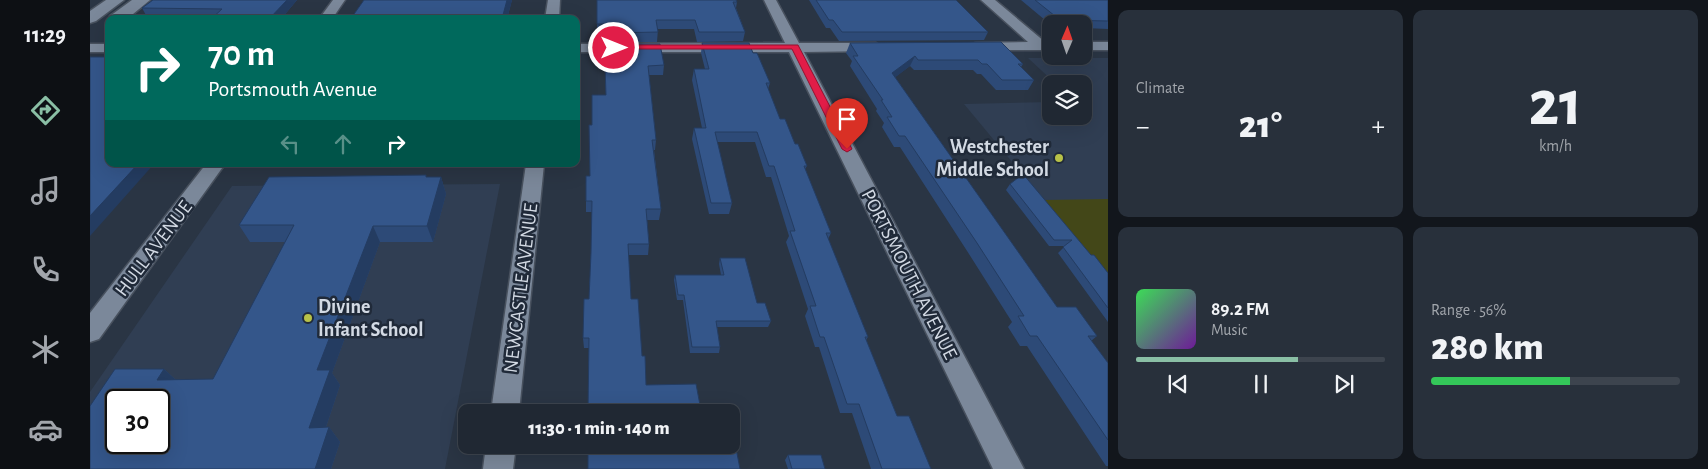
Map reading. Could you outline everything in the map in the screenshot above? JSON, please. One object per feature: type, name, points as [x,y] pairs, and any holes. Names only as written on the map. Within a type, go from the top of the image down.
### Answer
[{"type":"street","points":[[90,18],[116,0]]},
{"type":"street","points":[[121,15],[142,0]]},
{"type":"street","points":[[328,15],[339,0]]},
{"type":"street","points":[[552,15],[554,0]]},
{"type":"street","name":"PORTSMOUTH AVENUE","points":[[770,0],[1009,469]]},
{"type":"street","points":[[987,0],[1042,43]]},
{"type":"street","points":[[90,37],[105,27]]},
{"type":"street","points":[[960,47],[1042,46]]},
{"type":"street","points":[[1092,46],[1108,46]]},
{"type":"street","points":[[580,48],[890,47]]},
{"type":"street","points":[[90,48],[105,48]]},
{"type":"street","name":"HULL AVENUE","points":[[90,332],[214,167]]},
{"type":"street","name":"NEWCASTLE AVENUE","points":[[506,404],[535,167]]},
{"type":"street","points":[[498,469],[500,454]]},
{"type":"shaded area","name":"Westchester Middle School","points":[[1028,58],[1042,58],[1042,65],[1092,65],[1092,58],[1108,58],[1108,277],[964,104],[1042,102],[1042,125],[1092,125],[1092,75],[1046,75]]},
{"type":"shaded area","name":"Divine Infant School","points":[[500,184],[445,469],[90,469],[90,392],[232,186]]},
{"type":"green space","points":[[1108,199],[1108,277],[1044,200]]},
{"type":"building","points":[[153,0],[287,0],[273,15],[215,15],[222,9],[142,8]]},
{"type":"building","points":[[364,0],[507,0],[503,15],[353,15]]},
{"type":"building","points":[[597,0],[736,0],[737,2],[733,2],[745,32],[699,32],[695,20],[656,20],[658,32],[612,33],[611,24],[597,24]]},
{"type":"building","points":[[816,0],[956,0],[988,32],[842,32],[833,20],[829,20]]},
{"type":"building","points":[[1035,0],[1108,0],[1108,21],[1092,21],[1092,15],[1054,15]]},
{"type":"building","points":[[1001,42],[1023,64],[1018,64],[1034,80],[1002,80],[987,64],[982,64],[978,60],[918,60],[915,56],[892,73],[1057,307],[1076,307],[1097,336],[1088,336],[1108,363],[1108,440],[1037,336],[1030,336],[1018,316],[1024,316],[977,243],[905,136],[899,136],[887,117],[892,117],[881,100],[883,100],[853,56],[858,56],[850,43]]},
{"type":"building","points":[[702,43],[749,43],[753,53],[757,53],[770,83],[766,83],[780,119],[785,119],[795,144],[798,144],[807,166],[804,166],[831,233],[826,233],[868,337],[865,337],[897,416],[909,416],[931,469],[882,469],[859,404],[847,404],[824,337],[820,337],[810,306],[816,306],[790,231],[795,231],[774,166],[769,166],[757,132],[715,132],[732,203],[711,203],[694,128],[706,128],[694,69],[709,69]]},
{"type":"building","points":[[612,44],[660,44],[664,65],[648,66],[656,140],[652,140],[661,209],[646,209],[649,244],[628,244],[631,299],[638,299],[642,356],[645,356],[646,385],[696,384],[700,404],[588,404],[589,338],[583,338],[584,299],[589,299],[591,253],[592,201],[586,201],[586,176],[590,176],[589,125],[592,125],[592,95],[606,95],[605,66],[614,66]]},
{"type":"building","points":[[90,57],[105,57],[105,167],[135,167],[90,216]]},
{"type":"building","points":[[1023,174],[1108,273],[1108,308],[1063,247],[1072,240],[1054,240],[1010,184]]},
{"type":"building","points":[[426,175],[426,177],[441,177],[427,226],[373,226],[317,370],[330,370],[309,428],[329,427],[315,469],[90,469],[90,406],[115,369],[164,369],[157,380],[213,379],[294,225],[239,225],[269,177]]},
{"type":"building","points":[[720,258],[745,258],[757,303],[765,303],[771,321],[716,321],[720,347],[692,347],[684,295],[678,295],[675,275],[724,275]]},
{"type":"building","points":[[588,454],[737,454],[740,469],[588,469]]},
{"type":"building","points":[[788,455],[821,455],[825,469],[792,469]]},
{"type":"place","name":"Westchester Middle School","points":[[1059,158]]},
{"type":"place","name":"Divine Infant School","points":[[308,318]]},
{"type":"route","points":[[614,48],[795,47],[847,149]]}]
